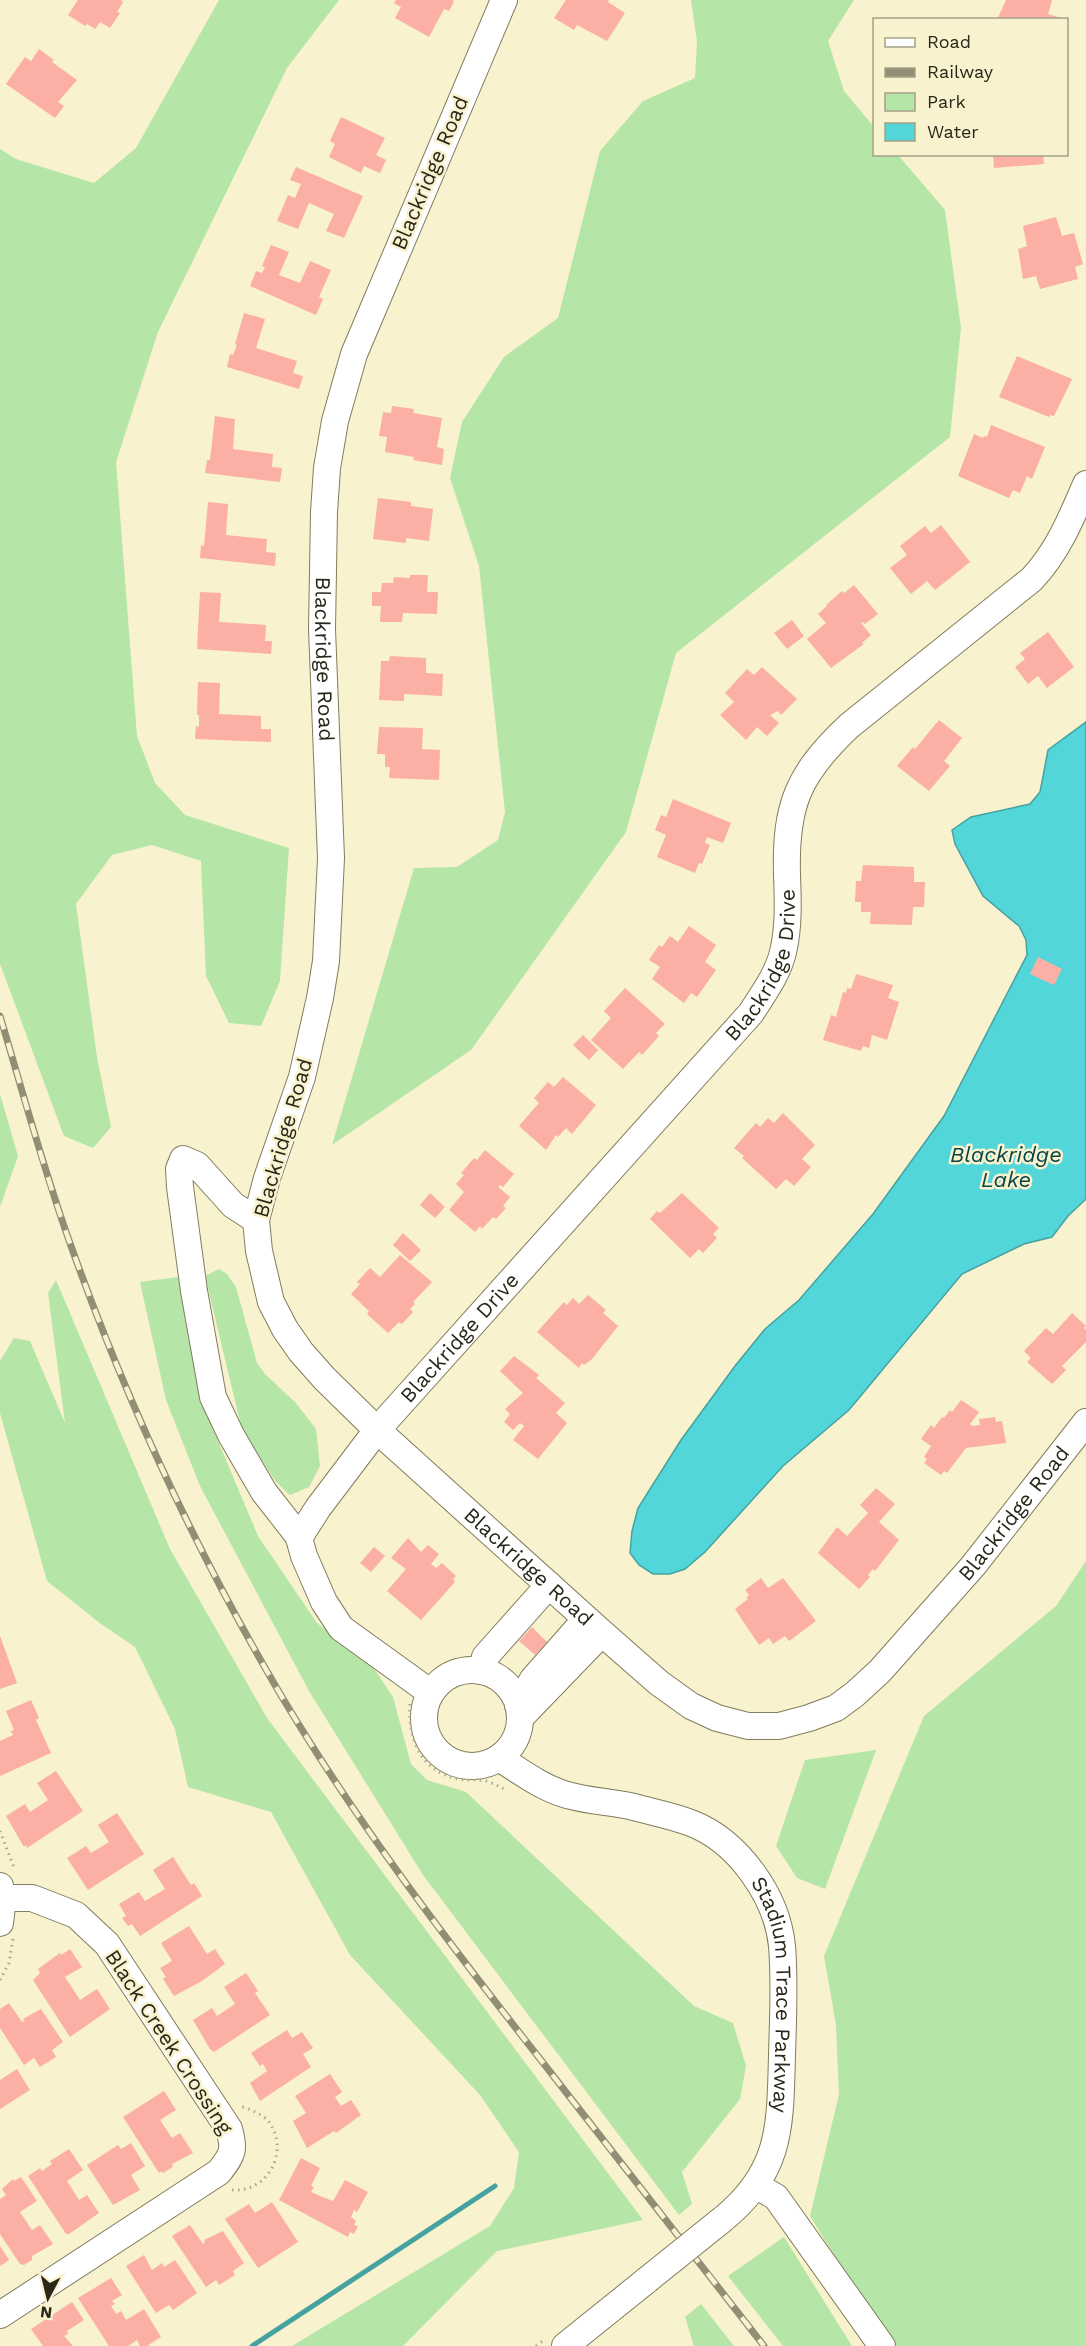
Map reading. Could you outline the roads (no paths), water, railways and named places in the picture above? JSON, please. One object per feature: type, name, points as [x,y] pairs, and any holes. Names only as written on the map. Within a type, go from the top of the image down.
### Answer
[{"type":"street","name":"Blackridge Road","points":[[504,0],[354,354],[335,421],[327,468],[324,512],[322,628],[331,858],[326,961],[318,1010],[302,1077],[267,1178],[256,1220],[264,1276],[271,1302],[285,1329],[301,1352],[324,1378],[377,1430],[549,1586],[659,1683],[691,1706],[717,1718],[748,1726],[779,1726],[836,1708],[879,1671],[973,1566],[1086,1422]]},
{"type":"street","name":"Blackridge Drive","points":[[300,1538],[318,1508],[377,1430],[751,1013],[772,980],[783,954],[788,922],[787,870],[790,818],[798,790],[823,750],[849,726],[1032,579],[1058,546],[1086,484]]},
{"type":"street","points":[[256,1220],[233,1205],[197,1165],[183,1159],[179,1169],[180,1187],[194,1291],[213,1396],[231,1435],[264,1492],[300,1538],[304,1556],[324,1602],[341,1628],[425,1688]]},
{"type":"street","points":[[481,1671],[485,1658],[549,1586]]},
{"type":"street","points":[[425,1688],[424,1727],[428,1738],[443,1757],[465,1766],[477,1766],[499,1758],[514,1740],[519,1711],[533,1679],[594,1626]]},
{"type":"street","points":[[425,1688],[462,1671],[481,1671],[504,1683],[512,1693],[519,1711]]},
{"type":"street","name":"Stadium Trace Parkway","points":[[499,1758],[544,1786],[566,1795],[631,1807],[691,1823],[718,1838],[742,1860],[757,1881],[773,1911],[782,1944],[784,1991],[781,2095],[778,2133],[770,2162],[757,2186],[743,2203],[565,2346]]},
{"type":"street","name":"Black Creek Crossing","points":[[0,2315],[219,2172],[230,2159],[234,2146],[228,2128],[107,1944],[76,1915],[49,1904],[32,1898],[8,1907]]},
{"type":"street","points":[[757,2186],[776,2197],[882,2346]]},
{"type":"water","name":"Blackridge Lake","points":[[1086,722],[1086,1199],[1068,1216],[1052,1237],[1024,1244],[962,1274],[849,1410],[783,1466],[705,1552],[685,1569],[670,1574],[653,1574],[639,1565],[630,1553],[632,1531],[638,1508],[681,1440],[735,1366],[765,1329],[799,1300],[873,1214],[944,1116],[1027,955],[1026,940],[1019,926],[983,896],[955,844],[952,830],[971,817],[1030,804],[1040,792],[1048,750]]},
{"type":"waterway","points":[[252,2346],[495,2186]]},
{"type":"railway","points":[[0,1016],[61,1218],[93,1305],[140,1420],[221,1588],[282,1697],[342,1792],[407,1885],[509,2020],[764,2346]]}]
